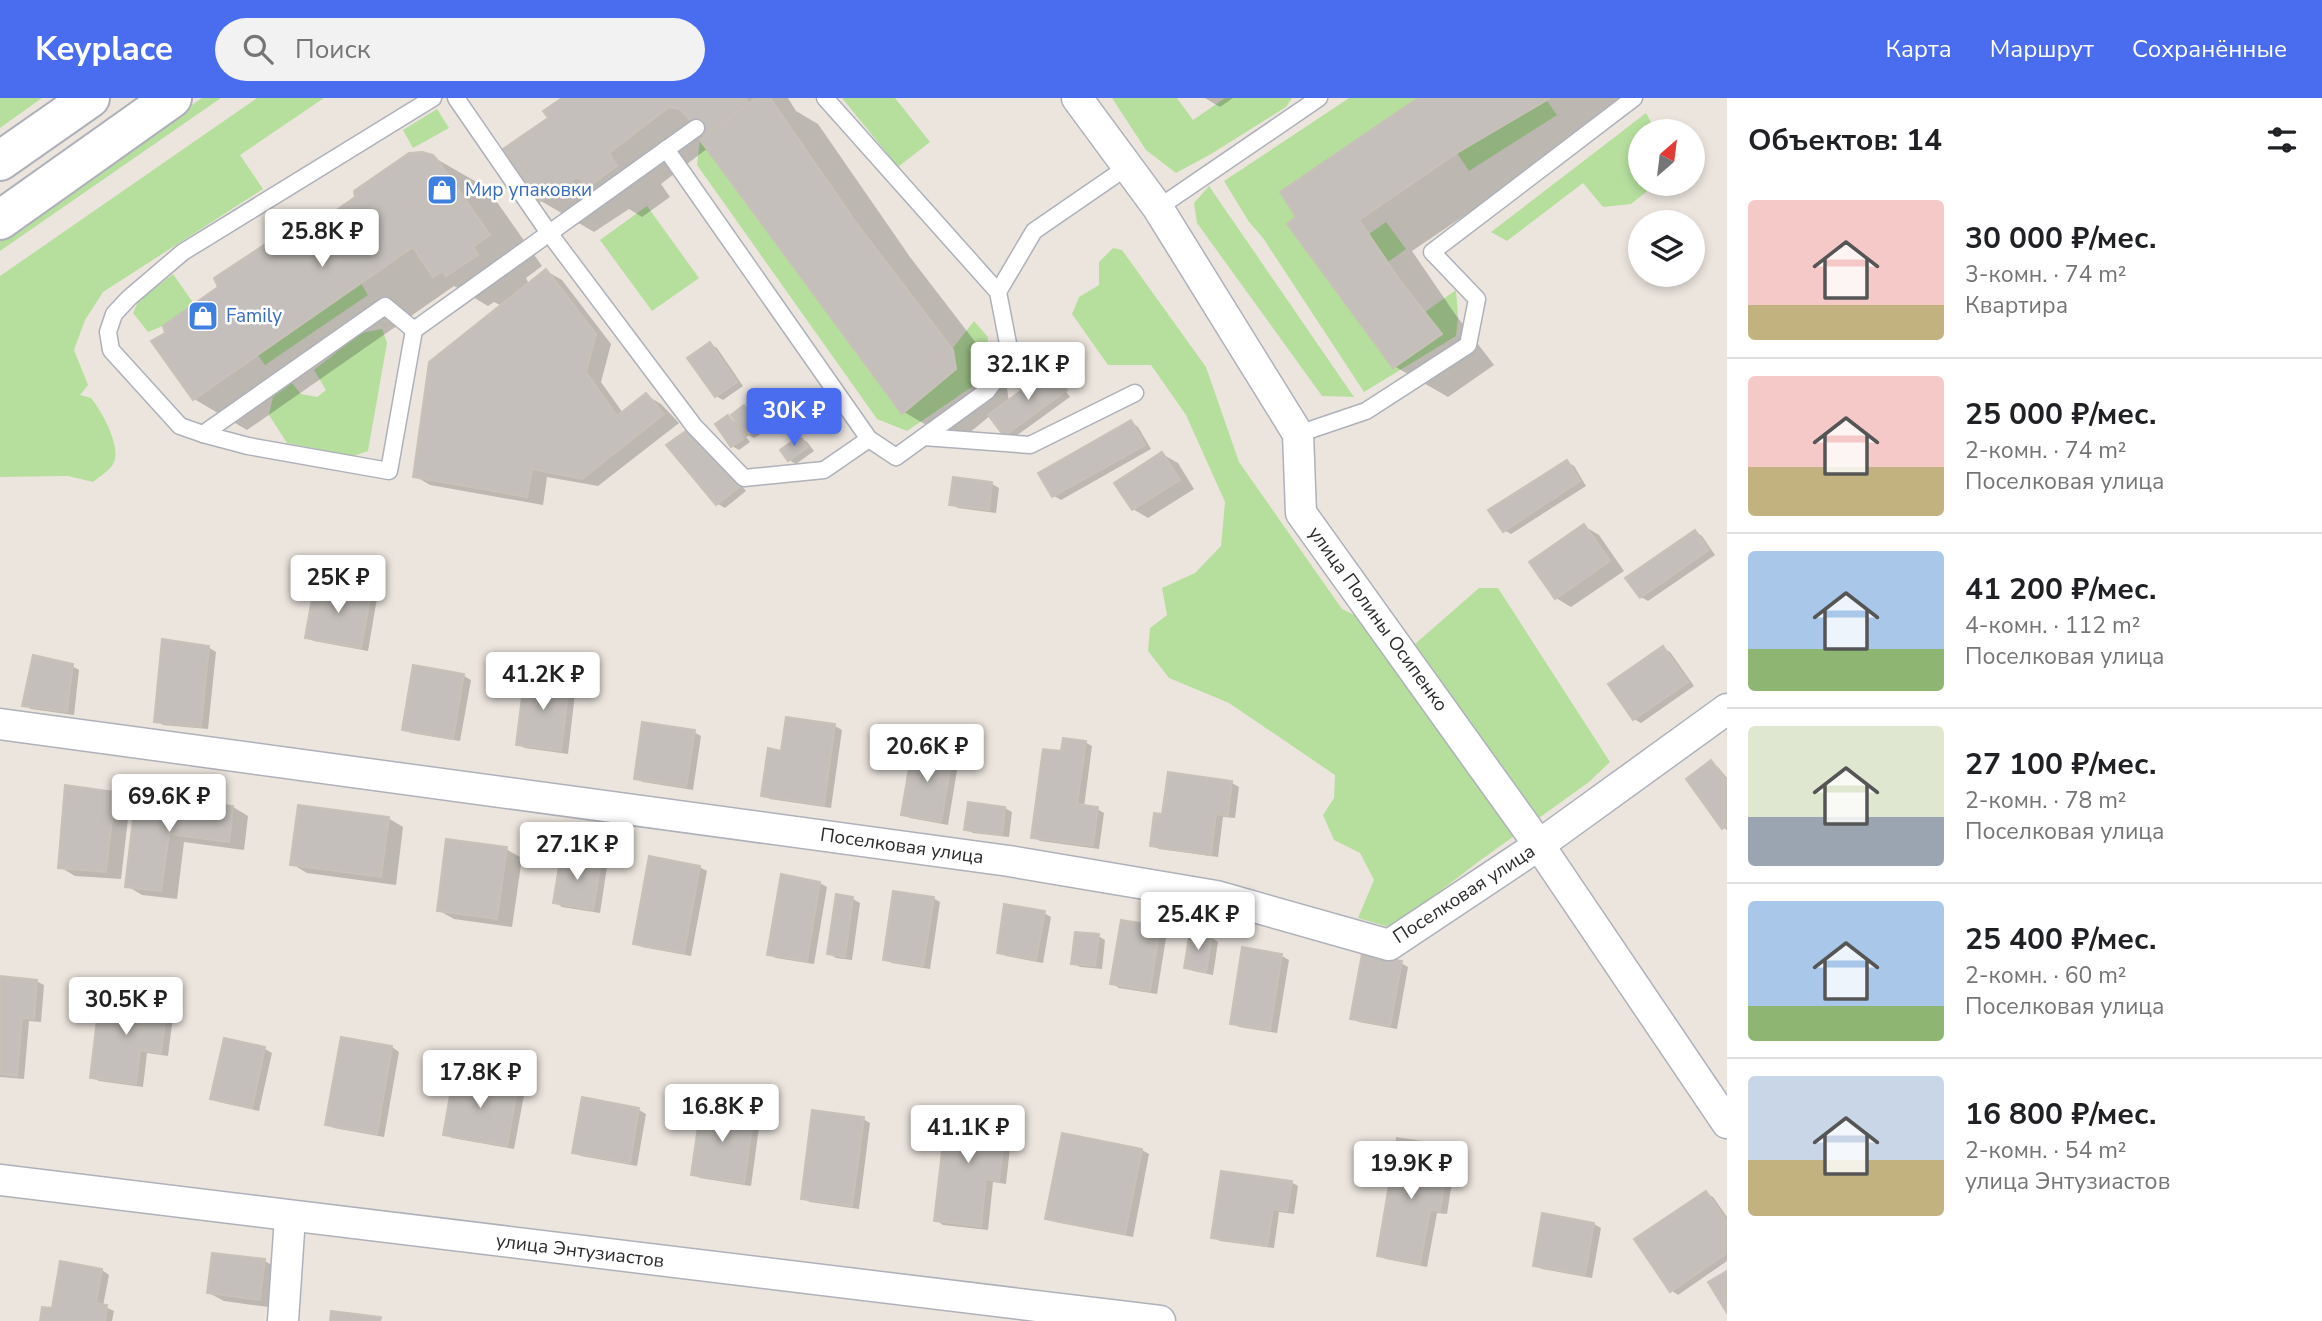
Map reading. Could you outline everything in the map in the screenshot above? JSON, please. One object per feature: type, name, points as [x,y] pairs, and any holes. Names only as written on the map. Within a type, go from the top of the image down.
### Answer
[{"type":"main road","points":[[0,161],[90,98]]},
{"type":"main road","points":[[0,220],[172,98]]},
{"type":"street","name":"улица Полины Осипенко","points":[[1077,98],[1158,208],[1298,434],[1301,513],[1539,845],[1727,1123]]},
{"type":"street","name":"Поселковая улица","points":[[0,724],[1009,861],[1216,896],[1389,945],[1539,845],[1727,709]]},
{"type":"street","name":"улица Энтузиастов","points":[[0,1180],[1056,1315],[1160,1321]]},
{"type":"street","points":[[283,1321],[290,1217]]},
{"type":"lane","points":[[433,98],[183,252],[114,314],[108,332],[111,349],[180,426],[248,446],[388,471],[414,330],[696,128]]},
{"type":"lane","points":[[666,149],[869,439],[896,457],[987,391],[1012,359],[998,292],[825,98]]},
{"type":"lane","points":[[1158,208],[1319,98]]},
{"type":"lane","points":[[1298,434],[1366,411],[1468,345],[1477,299],[1432,252],[1634,98]]},
{"type":"lane","points":[[458,99],[550,233],[694,426],[744,478],[824,470],[869,439]]},
{"type":"lane","points":[[998,292],[1034,231],[1127,167]]},
{"type":"lane","points":[[203,434],[385,306],[414,330]]},
{"type":"lane","points":[[924,437],[1030,446],[1135,393]]},
{"type":"green space","points":[[0,98],[42,98],[0,128]]},
{"type":"green space","points":[[202,98],[221,98],[0,251],[0,238]]},
{"type":"green space","points":[[257,98],[324,98],[240,155],[263,189],[103,292],[85,320],[74,350],[88,385],[80,395],[91,398],[109,428],[115,447],[113,465],[93,482],[68,476],[0,477],[0,276]]},
{"type":"green space","points":[[842,98],[895,98],[930,142],[898,167]]},
{"type":"green space","points":[[1112,98],[1177,98],[1193,120],[1225,98],[1292,98],[1286,107],[1176,173],[1146,150]]},
{"type":"green space","points":[[1349,98],[1418,98],[1280,192],[1296,217],[1287,224],[1441,333],[1425,312],[1456,290],[1458,317],[1456,336],[1364,392],[1224,181]]},
{"type":"green space","points":[[1547,101],[1557,115],[1469,171],[1457,153]]},
{"type":"green space","points":[[437,109],[449,128],[413,148],[403,130]]},
{"type":"green space","points":[[1646,113],[1649,119],[1638,119]]},
{"type":"green space","points":[[1628,127],[1628,196],[1641,196],[1631,204],[1603,207],[1583,183],[1507,241],[1491,232]]},
{"type":"green space","points":[[700,140],[902,413],[974,321],[988,337],[986,361],[973,386],[907,431],[877,419],[697,165]]},
{"type":"green space","points":[[1209,186],[1354,397],[1322,396],[1197,223],[1194,203]]},
{"type":"green space","points":[[647,206],[699,278],[652,311],[600,240]]},
{"type":"green space","points":[[1386,222],[1406,249],[1388,262],[1369,234]]},
{"type":"green space","points":[[1113,248],[1122,250],[1206,367],[1239,462],[1342,609],[1415,644],[1479,588],[1498,588],[1610,762],[1589,782],[1392,928],[1358,918],[1374,880],[1360,853],[1334,840],[1323,815],[1334,798],[1335,775],[1229,703],[1169,678],[1148,651],[1150,628],[1167,615],[1162,588],[1195,573],[1221,546],[1225,502],[1186,415],[1151,365],[1108,365],[1072,314],[1079,297],[1099,285],[1099,262]]},
{"type":"green space","points":[[173,274],[194,304],[163,326],[148,332],[133,313],[139,300]]},
{"type":"green space","points":[[360,282],[368,295],[265,365],[257,354]]},
{"type":"green space","points":[[382,329],[387,343],[368,451],[354,456],[287,443],[269,415],[273,397],[292,383],[301,394],[317,397],[326,390],[314,370],[361,333]]},
{"type":"building","points":[[562,98],[745,98],[749,104],[705,137],[680,109],[669,107],[609,153],[617,166],[588,187],[578,177],[539,202],[503,149],[548,118],[543,111]]},
{"type":"building","points":[[756,98],[770,98],[857,224],[953,350],[956,369],[902,414],[700,140]]},
{"type":"building","points":[[1418,98],[1550,98],[1457,153],[1359,220],[1401,282],[1442,334],[1393,368],[1287,224],[1296,217],[1280,192]]},
{"type":"building","points":[[409,153],[433,155],[440,163],[490,235],[473,247],[478,255],[446,276],[442,271],[433,277],[413,247],[193,400],[151,341],[165,333],[163,326],[218,287],[214,278],[264,245],[272,252],[323,213],[327,217],[355,197],[354,191]]},
{"type":"building","points":[[546,269],[596,334],[586,372],[617,416],[646,393],[664,414],[582,479],[532,469],[527,497],[413,477],[429,362]]},
{"type":"building","points":[[710,342],[737,382],[715,397],[687,358]]},
{"type":"building","points":[[1051,369],[1067,390],[1004,436],[988,415]]},
{"type":"building","points":[[744,405],[759,427],[746,436],[731,415]]},
{"type":"building","points":[[728,415],[744,438],[731,447],[715,424]]},
{"type":"building","points":[[1131,420],[1145,445],[1052,497],[1038,473]]},
{"type":"building","points":[[690,428],[740,486],[716,505],[666,445]]},
{"type":"building","points":[[800,436],[808,447],[788,461],[780,450]]},
{"type":"building","points":[[1162,452],[1180,480],[1132,510],[1114,483]]},
{"type":"building","points":[[1567,460],[1580,481],[1503,532],[1488,510]]},
{"type":"building","points":[[953,477],[992,482],[989,510],[949,505]]},
{"type":"building","points":[[1584,524],[1610,561],[1555,599],[1529,562]]},
{"type":"building","points":[[1695,530],[1709,550],[1640,598],[1625,578]]},
{"type":"building","points":[[315,582],[371,593],[361,648],[305,638]]},
{"type":"building","points":[[162,639],[209,646],[201,727],[154,722]]},
{"type":"building","points":[[1663,646],[1688,682],[1633,720],[1608,684]]},
{"type":"building","points":[[33,655],[73,664],[67,712],[22,706]]},
{"type":"building","points":[[413,665],[464,674],[453,739],[402,730]]},
{"type":"building","points":[[525,673],[570,679],[561,751],[516,745]]},
{"type":"building","points":[[786,717],[835,724],[824,805],[761,796],[768,748],[781,751]]},
{"type":"building","points":[[642,722],[695,730],[686,787],[634,779]]},
{"type":"building","points":[[1063,738],[1086,741],[1077,804],[1098,807],[1093,846],[1031,838],[1043,749],[1061,751]]},
{"type":"building","points":[[913,745],[953,752],[941,822],[901,815]]},
{"type":"building","points":[[1711,760],[1727,782],[1727,825],[1722,829],[1686,779]]},
{"type":"building","points":[[1168,772],[1232,781],[1228,816],[1216,814],[1211,855],[1150,846],[1154,813],[1162,814]]},
{"type":"building","points":[[65,785],[115,792],[106,872],[58,868]]},
{"type":"building","points":[[136,794],[233,806],[229,842],[169,834],[161,891],[125,887]]},
{"type":"building","points":[[968,802],[1005,807],[1002,835],[964,830]]},
{"type":"building","points":[[298,805],[389,817],[381,877],[290,865]]},
{"type":"building","points":[[446,839],[507,847],[497,919],[437,911]]},
{"type":"building","points":[[561,855],[601,861],[593,910],[553,903]]},
{"type":"building","points":[[649,856],[700,866],[684,953],[633,944]]},
{"type":"building","points":[[781,874],[820,882],[807,961],[767,955]]},
{"type":"building","points":[[893,891],[934,897],[923,966],[883,960]]},
{"type":"building","points":[[836,894],[853,897],[845,957],[827,954]]},
{"type":"building","points":[[1004,904],[1045,911],[1036,960],[997,953]]},
{"type":"building","points":[[1121,920],[1160,926],[1150,991],[1110,984]]},
{"type":"building","points":[[1075,932],[1099,934],[1095,966],[1071,964]]},
{"type":"building","points":[[1190,932],[1212,936],[1206,972],[1184,968]]},
{"type":"building","points":[[1242,947],[1282,954],[1270,1030],[1230,1024]]},
{"type":"building","points":[[1362,954],[1402,961],[1390,1026],[1350,1019]]},
{"type":"building","points":[[0,976],[37,980],[34,1019],[22,1018],[17,1076],[0,1074]]},
{"type":"building","points":[[100,995],[167,1003],[161,1053],[140,1050],[136,1084],[90,1078]]},
{"type":"building","points":[[341,1037],[392,1046],[377,1134],[325,1125]]},
{"type":"building","points":[[224,1038],[265,1047],[252,1108],[210,1099]]},
{"type":"building","points":[[454,1073],[518,1085],[507,1146],[443,1135]]},
{"type":"building","points":[[582,1097],[639,1108],[630,1163],[572,1153]]},
{"type":"building","points":[[701,1106],[754,1114],[744,1183],[691,1175]]},
{"type":"building","points":[[947,1108],[1007,1115],[999,1181],[986,1179],[981,1227],[934,1221]]},
{"type":"building","points":[[812,1110],[864,1117],[852,1206],[801,1199]]},
{"type":"building","points":[[1062,1133],[1142,1149],[1125,1234],[1045,1219]]},
{"type":"building","points":[[1397,1138],[1429,1143],[1426,1159],[1448,1163],[1440,1211],[1430,1210],[1420,1264],[1377,1256]]},
{"type":"building","points":[[1221,1171],[1292,1181],[1287,1211],[1273,1209],[1267,1246],[1211,1238]]},
{"type":"building","points":[[1706,1191],[1727,1222],[1727,1253],[1670,1292],[1634,1239]]},
{"type":"building","points":[[1542,1213],[1594,1223],[1585,1275],[1533,1266]]},
{"type":"building","points":[[212,1253],[265,1259],[260,1300],[207,1293]]},
{"type":"building","points":[[60,1261],[102,1269],[96,1303],[107,1305],[105,1321],[40,1321],[42,1307],[52,1308]]},
{"type":"building","points":[[1727,1271],[1727,1313],[1708,1282]]},
{"type":"building","points":[[331,1311],[381,1317],[380,1321],[330,1321]]},
{"type":"place","name":"Мир упаковки","points":[[442,190]]},
{"type":"place","name":"Family","points":[[203,316]]}]
